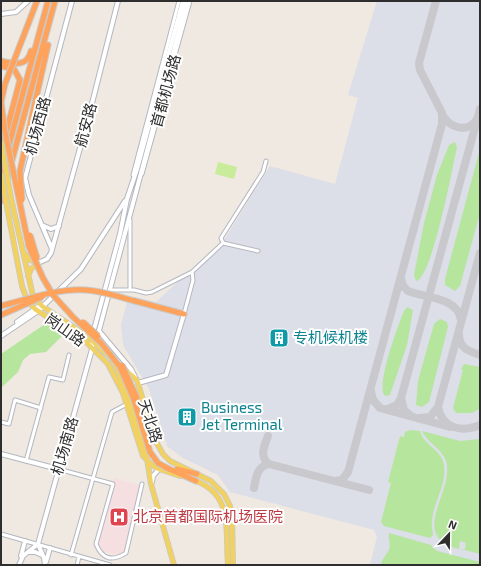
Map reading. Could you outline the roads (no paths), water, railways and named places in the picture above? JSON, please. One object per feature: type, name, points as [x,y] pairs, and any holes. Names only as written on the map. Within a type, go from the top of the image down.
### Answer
[{"type":"highway","points":[[37,1],[6,81],[1,102],[4,132],[29,246],[43,278],[54,295],[102,344],[120,366],[133,397],[150,452],[158,462],[196,481]]},
{"type":"highway","points":[[1,174],[48,1]]},
{"type":"highway","points":[[56,1],[21,163],[20,180],[26,221],[37,258],[48,281],[59,297],[107,345],[122,365],[134,388],[152,448],[160,460],[170,468],[197,474]]},
{"type":"highway","points":[[1,201],[56,1]]},
{"type":"highway","points":[[1,61],[18,64],[26,62],[39,36]]},
{"type":"highway","points":[[1,66],[14,69],[20,80],[1,152]]},
{"type":"highway","points":[[1,315],[43,296],[60,291],[87,290],[184,314]]},
{"type":"highway","points":[[1,306],[31,297],[43,296]]},
{"type":"main road","points":[[1,142],[28,277],[33,296],[42,306]]},
{"type":"main road","points":[[1,174],[23,292],[27,300],[36,310]]},
{"type":"main road","points":[[22,250],[27,258],[38,263],[31,269],[28,277]]},
{"type":"main road","name":"岗山路","points":[[42,306],[94,343]]},
{"type":"main road","name":"岗山路","points":[[36,310],[86,342],[92,349]]},
{"type":"main road","name":"天北路","points":[[94,343],[135,377],[155,440],[161,451],[170,461],[197,474],[218,487],[228,503],[232,517],[233,565]]},
{"type":"main road","name":"天北路","points":[[92,349],[113,371],[127,404],[143,456],[147,461],[159,469],[196,481],[212,489],[222,504],[225,518],[228,565]]},
{"type":"main road","name":"天北路","points":[[111,358],[127,392],[147,461]]},
{"type":"main road","points":[[147,461],[151,484],[174,565]]},
{"type":"street","points":[[1,14],[16,12],[28,1]]},
{"type":"street","name":"机场西路","points":[[52,249],[27,189],[26,174],[72,1]]},
{"type":"street","name":"航安路","points":[[52,249],[118,1]]},
{"type":"street","name":"首都机场路","points":[[94,343],[133,178],[134,167],[179,1]]},
{"type":"street","name":"首都机场路","points":[[133,178],[138,169],[183,1]]},
{"type":"street","name":"首都机场路","points":[[94,343],[99,331],[129,214],[188,1]]},
{"type":"street","points":[[223,243],[221,238],[263,172],[266,161]]},
{"type":"street","points":[[127,199],[133,201]]},
{"type":"street","name":"首都机场路","points":[[1,335],[42,306],[81,269],[127,199]]},
{"type":"street","points":[[129,214],[130,290]]},
{"type":"street","points":[[43,226],[51,229],[59,226]]},
{"type":"street","points":[[223,243],[258,251]]},
{"type":"street","points":[[109,290],[130,290],[149,293],[192,272],[223,243]]},
{"type":"street","points":[[38,263],[47,259],[52,249]]},
{"type":"street","points":[[138,383],[166,376],[193,280],[192,272]]},
{"type":"street","points":[[99,331],[131,369],[135,377]]},
{"type":"street","points":[[92,349],[94,343]]},
{"type":"street","name":"机场南路","points":[[38,544],[92,349]]},
{"type":"street","points":[[26,461],[49,377],[62,380],[69,355]]},
{"type":"street","points":[[1,422],[9,424],[15,400],[41,408]]},
{"type":"street","points":[[71,555],[112,412],[127,404]]},
{"type":"street","points":[[1,454],[113,484],[96,544],[100,553],[109,558],[118,558],[126,553],[142,484]]},
{"type":"street","points":[[151,484],[153,476],[159,469]]},
{"type":"street","points":[[1,534],[108,565],[109,558]]},
{"type":"street","points":[[19,565],[25,541]]},
{"type":"street","points":[[21,558],[38,544]]},
{"type":"street","points":[[38,544],[45,564]]},
{"type":"street","points":[[45,564],[50,548]]},
{"type":"street","points":[[28,552],[35,552],[42,555]]},
{"type":"street","points":[[77,565],[79,557]]},
{"type":"place","name":"专机候机楼","points":[[279,338]]},
{"type":"place","name":"Business Jet Terminal","points":[[187,417]]},
{"type":"place","name":"北京首都国际机场医院","points":[[119,517]]}]
